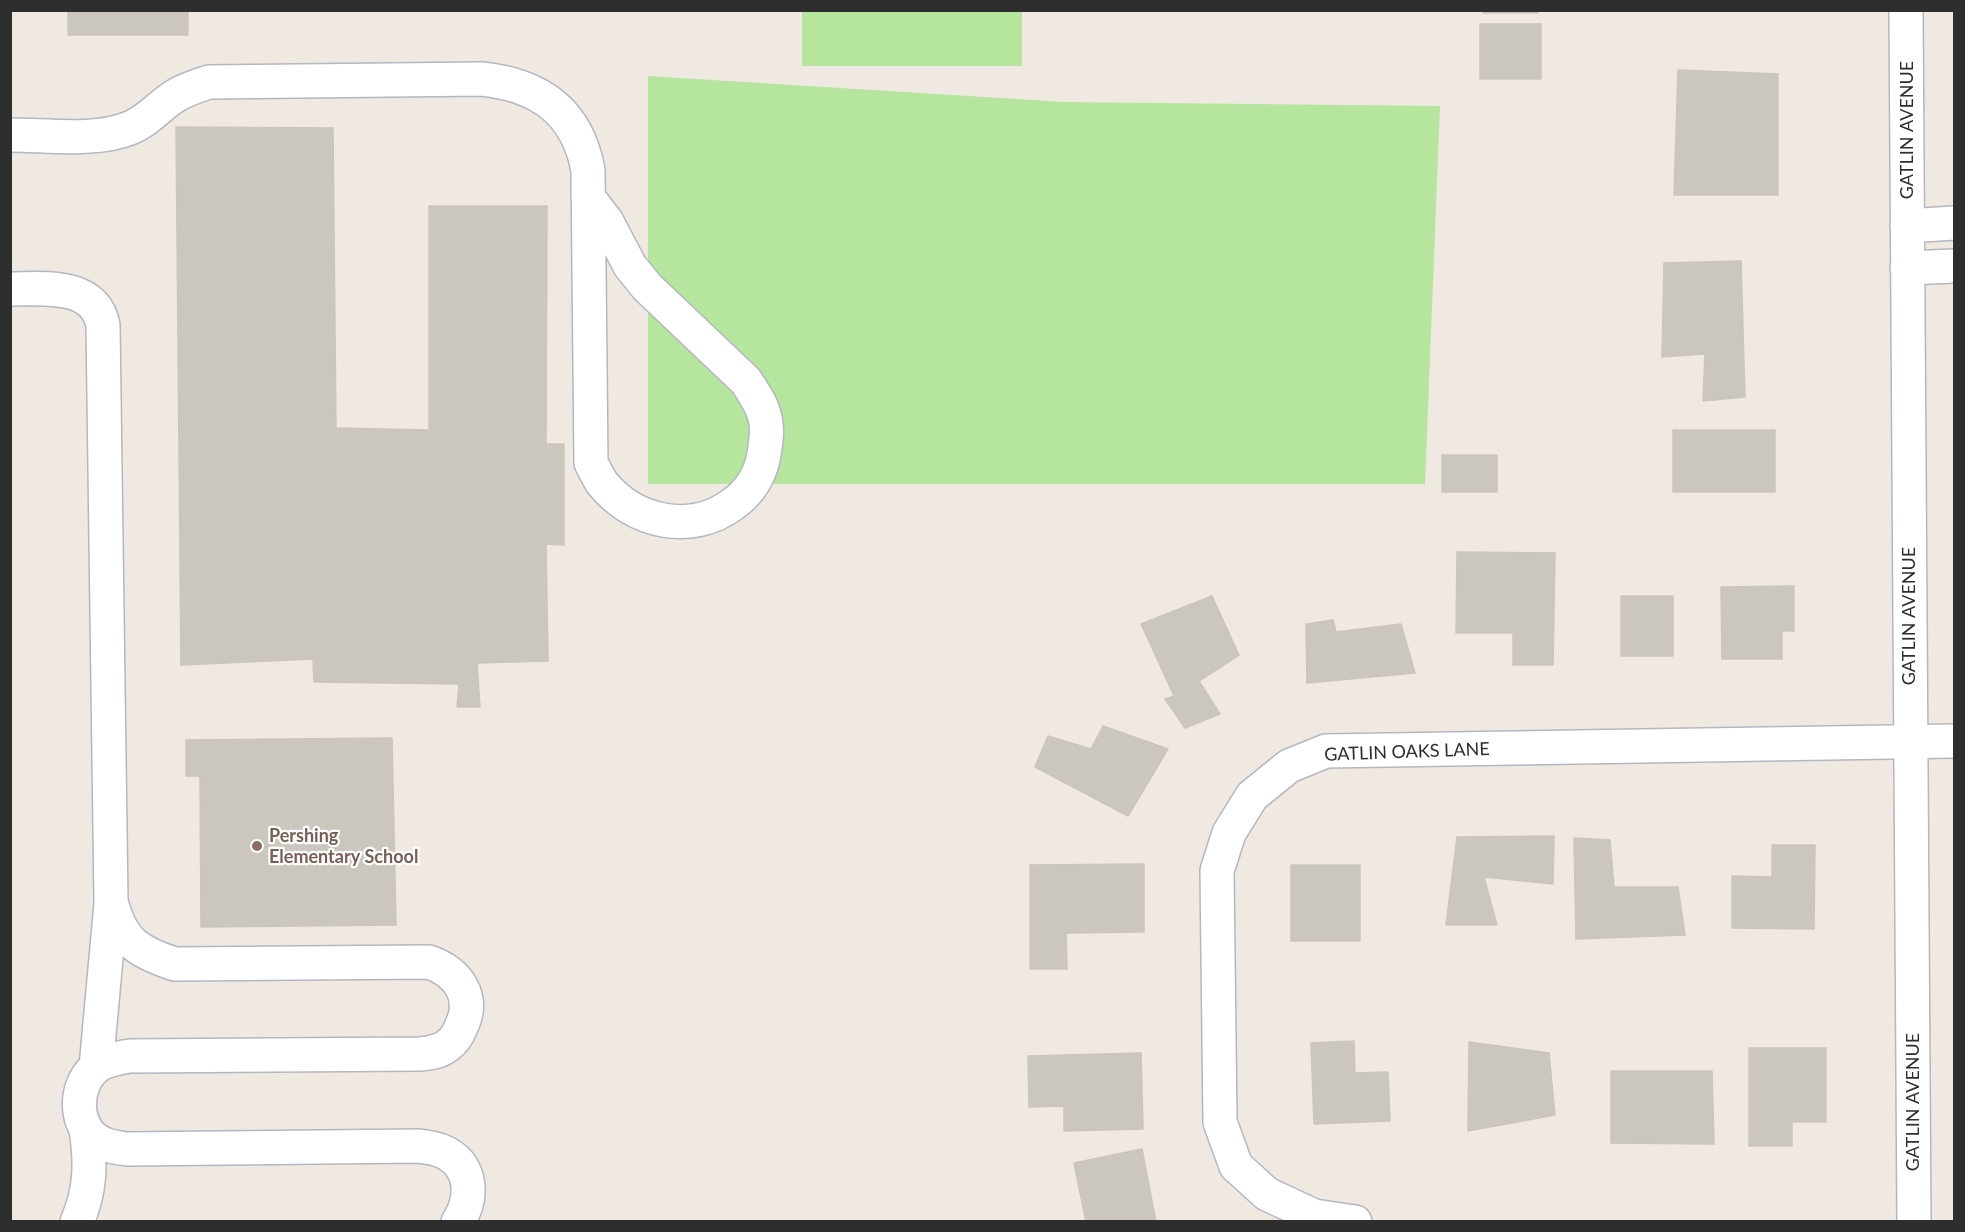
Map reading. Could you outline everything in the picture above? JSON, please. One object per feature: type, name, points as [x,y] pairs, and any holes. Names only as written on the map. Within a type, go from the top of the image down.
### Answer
[{"type":"street","name":"GATLIN AVENUE","points":[[1906,10],[1914,1221]]},
{"type":"street","points":[[10,135],[114,133],[144,121],[182,92],[209,82],[491,80],[516,84],[528,89],[563,115],[584,149],[588,170],[588,197],[591,463],[601,482],[616,498],[637,512],[662,521],[682,523],[705,519],[724,511],[740,499],[754,482],[763,462],[766,439],[765,418],[746,381],[647,287],[588,197]]},
{"type":"street","points":[[1907,226],[1954,223]]},
{"type":"street","points":[[1907,268],[1954,266]]},
{"type":"street","points":[[10,289],[68,290],[84,297],[102,317],[104,325],[111,901],[96,1067]]},
{"type":"street","name":"GATLIN OAKS LANE","points":[[1355,1221],[1314,1216],[1267,1194],[1236,1166],[1220,1122],[1217,871],[1229,833],[1252,796],[1289,766],[1326,751],[1954,741]]},
{"type":"street","points":[[77,1221],[82,1209],[91,1166],[86,1129],[79,1108],[79,1097],[88,1075],[96,1067],[116,1058],[130,1056],[420,1054],[434,1052],[447,1047],[456,1038],[467,1010],[463,990],[457,980],[450,972],[429,962],[175,964],[141,950],[127,939],[116,923],[111,901]]},
{"type":"street","points":[[86,1129],[102,1144],[127,1149],[418,1146],[434,1148],[447,1153],[463,1170],[469,1182],[468,1203],[458,1221]]},
{"type":"green space","points":[[802,11],[1022,11],[1022,66],[802,66]]},
{"type":"green space","points":[[648,76],[1065,102],[1440,106],[1425,484],[648,484]]},
{"type":"building","points":[[68,10],[188,10],[188,35],[68,35]]},
{"type":"building","points":[[1483,10],[1538,10],[1538,13],[1483,13]]},
{"type":"building","points":[[1480,24],[1541,24],[1541,79],[1480,79]]},
{"type":"building","points":[[1678,70],[1778,74],[1778,195],[1674,195]]},
{"type":"building","points":[[176,127],[333,128],[336,428],[429,430],[429,206],[547,206],[546,444],[564,444],[564,545],[546,544],[548,661],[477,663],[480,707],[457,707],[459,684],[314,682],[313,659],[181,665]]},
{"type":"building","points":[[1741,261],[1745,397],[1703,401],[1705,354],[1662,357],[1664,263]]},
{"type":"building","points":[[1673,430],[1775,430],[1775,492],[1673,492]]},
{"type":"building","points":[[1442,455],[1497,455],[1497,492],[1442,492]]},
{"type":"building","points":[[1457,552],[1555,553],[1553,665],[1513,665],[1513,633],[1456,633]]},
{"type":"building","points":[[1794,586],[1794,631],[1782,631],[1782,659],[1722,659],[1721,587]]},
{"type":"building","points":[[1212,596],[1239,655],[1199,681],[1220,714],[1185,728],[1165,699],[1174,696],[1141,624]]},
{"type":"building","points":[[1621,596],[1673,596],[1673,656],[1621,656]]},
{"type":"building","points":[[1333,620],[1336,632],[1401,624],[1415,673],[1307,683],[1306,624]]},
{"type":"building","points":[[1103,726],[1168,749],[1128,816],[1035,767],[1048,736],[1091,749]]},
{"type":"building","points":[[392,738],[396,925],[201,927],[200,776],[186,776],[186,740]]},
{"type":"building","points":[[1554,836],[1553,884],[1484,877],[1497,925],[1446,925],[1457,837]]},
{"type":"building","points":[[1574,838],[1610,840],[1614,887],[1678,887],[1685,935],[1576,939]]},
{"type":"building","points":[[1772,845],[1815,845],[1814,929],[1732,928],[1732,876],[1772,877]]},
{"type":"building","points":[[1144,864],[1144,932],[1066,933],[1067,969],[1030,969],[1030,865]]},
{"type":"building","points":[[1291,865],[1360,865],[1360,941],[1291,941]]},
{"type":"building","points":[[1354,1041],[1355,1073],[1388,1072],[1390,1121],[1314,1124],[1311,1043]]},
{"type":"building","points":[[1469,1042],[1549,1053],[1555,1115],[1468,1131]]},
{"type":"building","points":[[1749,1048],[1826,1048],[1826,1122],[1792,1122],[1792,1146],[1749,1146]]},
{"type":"building","points":[[1141,1053],[1143,1129],[1064,1131],[1064,1106],[1029,1107],[1028,1056]]},
{"type":"building","points":[[1611,1071],[1712,1071],[1714,1144],[1611,1143]]},
{"type":"building","points":[[1142,1149],[1156,1222],[1086,1222],[1074,1163]]},
{"type":"place","name":"Pershing Elementary School","points":[[257,846]]}]
